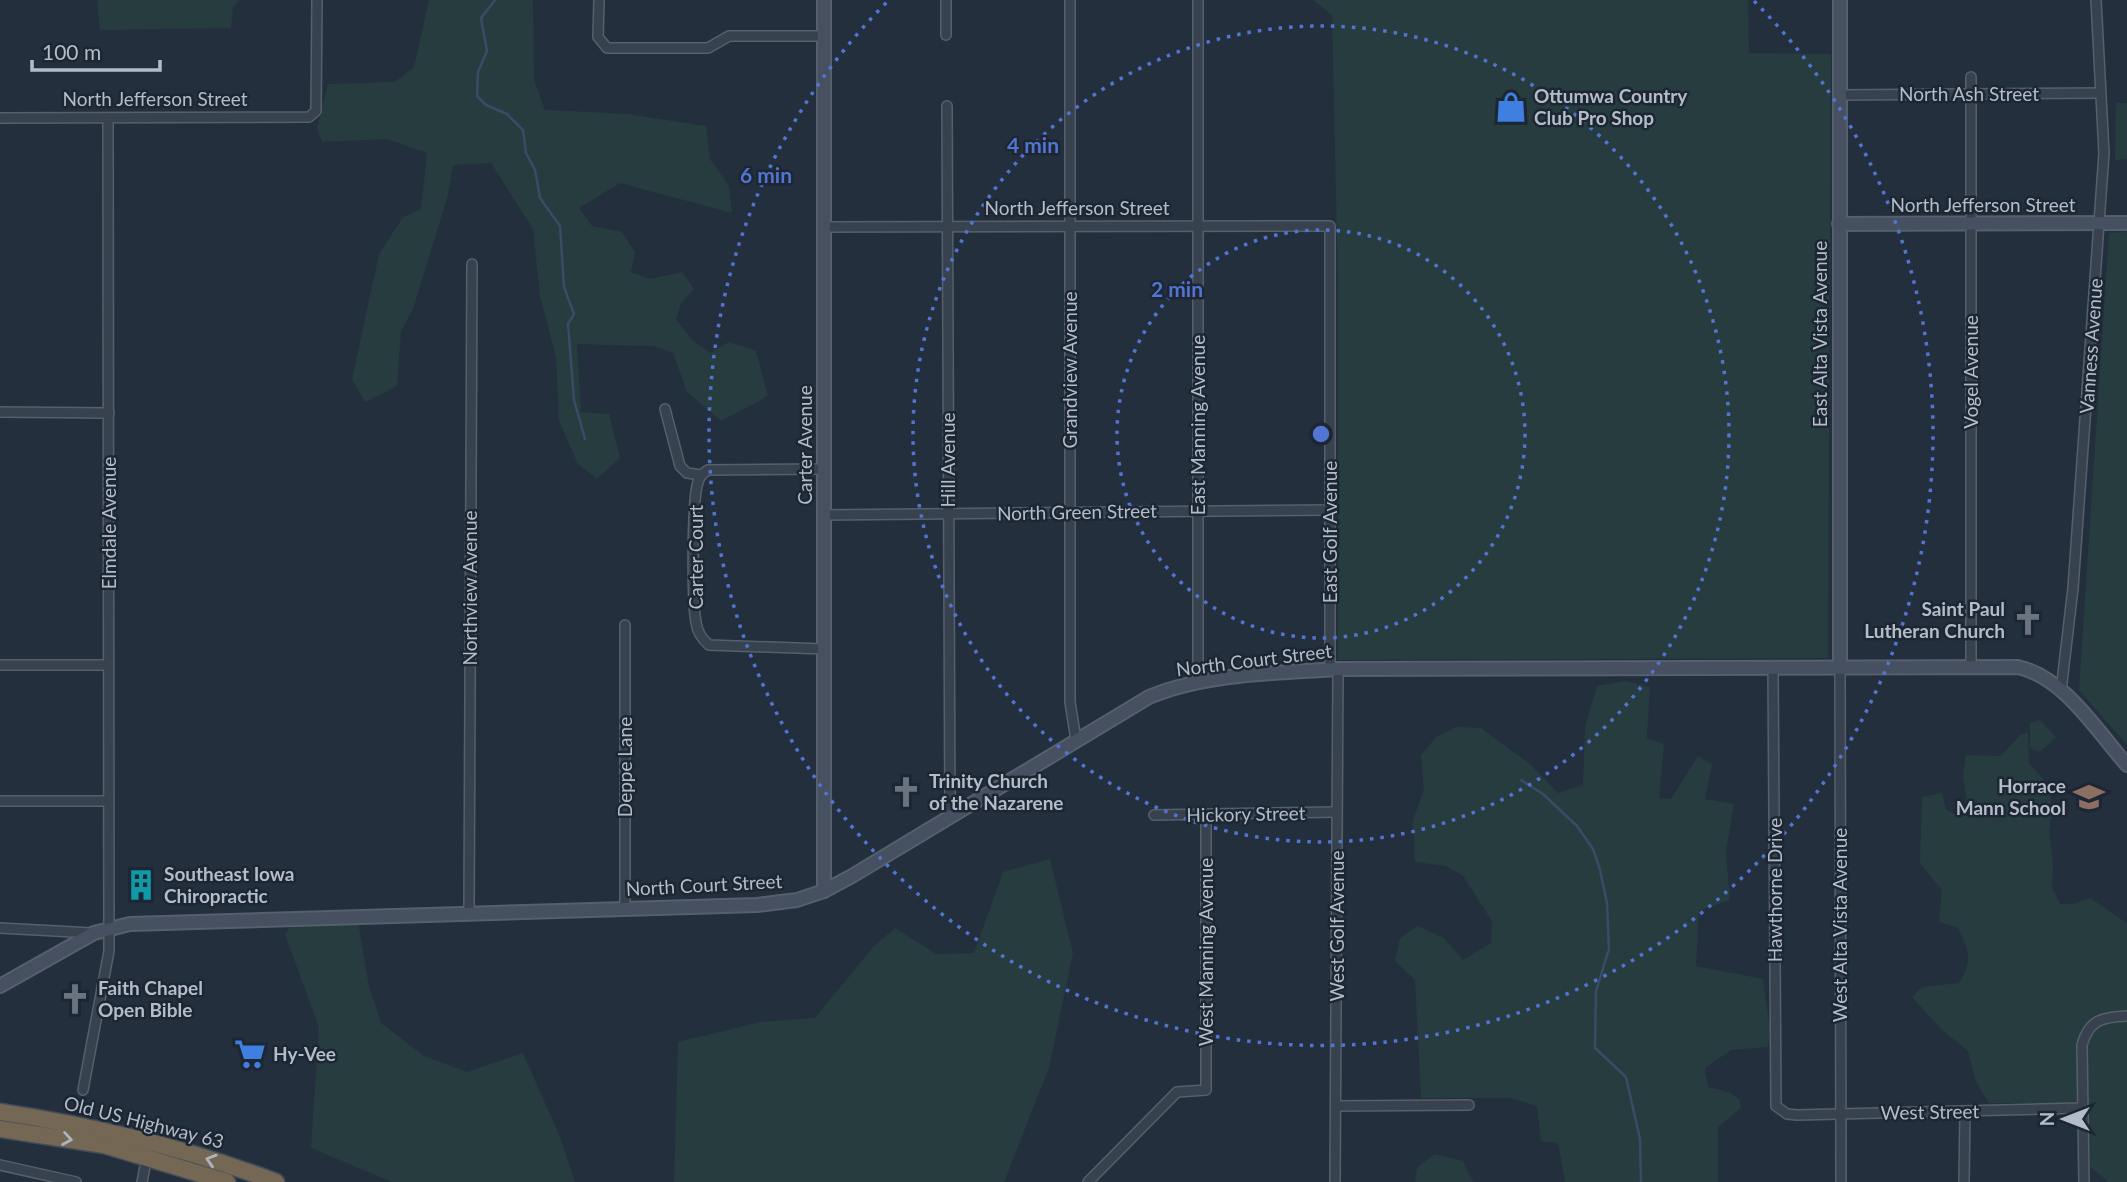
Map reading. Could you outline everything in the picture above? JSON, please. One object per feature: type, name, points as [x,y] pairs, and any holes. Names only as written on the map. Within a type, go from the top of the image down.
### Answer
[{"type":"highway","name":"Old US Highway 63","points":[[0,1112],[72,1123],[150,1142],[276,1182]]},
{"type":"highway","points":[[0,1129],[104,1145],[227,1182]]},
{"type":"main road","name":"Carter Avenue","points":[[824,0],[824,891]]},
{"type":"main road","name":"East Alta Vista Avenue","points":[[1840,0],[1840,668]]},
{"type":"main road","name":"North Jefferson Street","points":[[1839,224],[2127,223]]},
{"type":"main road","name":"North Court Street","points":[[0,986],[109,927],[182,920],[779,903],[824,891],[1149,697],[1198,682],[1334,669],[1971,667],[2032,670],[2061,691],[2127,765]]},
{"type":"street","name":"North Jefferson Street","points":[[0,118],[309,117],[316,111],[317,0]]},
{"type":"street","points":[[599,0],[598,37],[607,48],[708,48],[729,36],[824,36]]},
{"type":"street","points":[[946,0],[946,35]]},
{"type":"street","name":"Grandview Avenue","points":[[1070,0],[1070,702],[1076,740]]},
{"type":"street","name":"East Manning Avenue","points":[[1198,0],[1198,682]]},
{"type":"street","name":"Vanness Avenue","points":[[2061,691],[2069,639],[2080,507],[2104,139],[2104,114],[2099,93],[2096,0]]},
{"type":"street","name":"Vogel Avenue","points":[[1971,76],[1971,667]]},
{"type":"street","name":"North Ash Street","points":[[1840,95],[2099,93]]},
{"type":"street","name":"Hill Avenue","points":[[947,106],[950,814]]},
{"type":"street","name":"Elmdale Avenue","points":[[83,1090],[109,950],[108,118]]},
{"type":"street","name":"North Jefferson Street","points":[[824,227],[1330,226]]},
{"type":"street","name":"East Golf Avenue","points":[[1330,226],[1334,669]]},
{"type":"street","name":"Northview Avenue","points":[[469,912],[472,264]]},
{"type":"street","points":[[665,409],[680,466],[687,473],[701,475],[708,470],[824,469]]},
{"type":"street","points":[[0,412],[109,413]]},
{"type":"street","name":"Carter Court","points":[[701,475],[696,485],[695,536],[696,623],[700,637],[709,645],[718,648],[824,649]]},
{"type":"street","name":"North Green Street","points":[[824,515],[1331,510]]},
{"type":"street","name":"Deppe Lane","points":[[625,625],[625,909]]},
{"type":"street","points":[[0,665],[108,665]]},
{"type":"street","name":"Hawthorne Drive","points":[[1773,668],[1776,1106],[1780,1109]]},
{"type":"street","name":"West Alta Vista Avenue","points":[[1840,668],[1841,1182]]},
{"type":"street","name":"West Golf Avenue","points":[[1334,669],[1337,813],[1335,1182]]},
{"type":"street","points":[[0,801],[108,801]]},
{"type":"street","name":"Hickory Street","points":[[1154,815],[1337,813]]},
{"type":"street","name":"West Manning Avenue","points":[[1088,1182],[1177,1092],[1206,1090],[1206,814]]},
{"type":"street","points":[[0,928],[94,933]]},
{"type":"street","points":[[2084,1182],[2082,1045],[2090,1026],[2099,1018],[2127,1016]]},
{"type":"street","points":[[1336,1106],[1469,1105]]},
{"type":"street","name":"West Street","points":[[1780,1109],[1797,1115],[2082,1108]]},
{"type":"street","points":[[1964,1182],[1965,1111]]},
{"type":"street","points":[[142,1182],[150,1142]]},
{"type":"street","points":[[0,1166],[76,1182]]},
{"type":"green space","points":[[97,0],[240,0],[233,7],[231,28],[100,30]]},
{"type":"green space","points":[[429,0],[533,0],[534,80],[545,110],[627,114],[706,126],[710,159],[729,186],[732,213],[620,183],[579,208],[592,226],[622,232],[635,252],[631,272],[650,279],[682,272],[694,289],[681,303],[676,319],[691,339],[710,353],[729,342],[756,351],[768,396],[721,421],[687,392],[673,353],[653,346],[577,344],[581,412],[609,414],[620,458],[597,479],[578,464],[559,421],[556,357],[540,296],[533,229],[491,163],[453,165],[448,195],[413,309],[401,331],[397,386],[365,402],[352,379],[379,254],[403,217],[421,209],[427,153],[387,139],[322,142],[317,128],[328,84],[395,82],[414,67]]},
{"type":"green space","points":[[1313,0],[1748,0],[1749,53],[1831,54],[1828,658],[1338,660],[1338,285],[1332,15]]},
{"type":"green space","points":[[2116,103],[2127,103],[2127,159],[2115,160]]},
{"type":"green space","points":[[2127,232],[2127,745],[2079,690],[2109,233]]},
{"type":"green space","points":[[1625,681],[1650,687],[1647,738],[1664,744],[1659,798],[1671,799],[1698,756],[1712,764],[1705,799],[1734,804],[1726,852],[1730,900],[1699,911],[1696,966],[1763,979],[1770,1030],[1768,1047],[1731,1050],[1705,1068],[1708,1087],[1729,1092],[1740,1100],[1741,1108],[1718,1127],[1718,1182],[1565,1182],[1558,1143],[1541,1141],[1537,1106],[1511,1098],[1421,1098],[1415,980],[1395,961],[1400,938],[1418,926],[1444,938],[1463,960],[1491,943],[1492,921],[1463,876],[1446,866],[1415,862],[1413,820],[1424,790],[1421,755],[1436,737],[1457,727],[1481,728],[1531,765],[1558,793],[1583,785],[1585,727],[1597,686]]},
{"type":"green space","points":[[2040,720],[2056,737],[2040,752],[2030,748],[2030,723]]},
{"type":"green space","points":[[2028,732],[2029,763],[2049,786],[2052,808],[2049,831],[2053,865],[2052,887],[2060,904],[2074,904],[2090,898],[2127,923],[2127,1182],[2109,1182],[2090,1167],[2089,1103],[1989,1103],[1976,1082],[1968,1051],[1942,1030],[1912,997],[1922,987],[1959,983],[1968,962],[1967,950],[1958,928],[1939,922],[1942,890],[1920,863],[1922,797],[1942,793],[1946,810],[1961,817],[1968,809],[1963,776],[1966,755],[2001,756],[2020,735]]},
{"type":"green space","points":[[1050,859],[1073,953],[1049,1068],[1004,1182],[674,1182],[678,1042],[760,1022],[815,1018],[874,946],[895,928],[936,954],[974,953],[1003,872]]},
{"type":"green space","points":[[357,916],[369,986],[381,1023],[424,1056],[467,1072],[523,1053],[560,1137],[575,1182],[392,1182],[311,1148],[319,1027],[285,935],[294,918]]},
{"type":"green space","points":[[1434,1154],[1463,1161],[1473,1182],[1415,1182],[1417,1168]]},
{"type":"waterway","points":[[495,0],[481,18],[487,51],[478,72],[477,96],[486,105],[507,114],[523,130],[526,153],[535,170],[540,198],[560,226],[564,287],[574,314],[568,324],[574,400],[585,439]]},
{"type":"waterway","points":[[1521,780],[1543,794],[1577,826],[1593,849],[1600,870],[1607,903],[1609,949],[1596,991],[1595,1048],[1626,1077],[1640,1139],[1641,1182]]},
{"type":"place","name":"Ottumwa Country Club Pro Shop","points":[[1511,107]]},
{"type":"place","name":"Saint Paul Lutheran Church","points":[[2028,620]]},
{"type":"place","name":"Trinity Church of the Nazarene","points":[[906,792]]},
{"type":"place","name":"Horrace Mann School","points":[[2089,797]]},
{"type":"place","name":"Southeast Iowa Chiropractic","points":[[141,885]]},
{"type":"place","name":"Faith Chapel Open Bible","points":[[75,999]]},
{"type":"place","name":"Hy-Vee","points":[[250,1054]]}]
